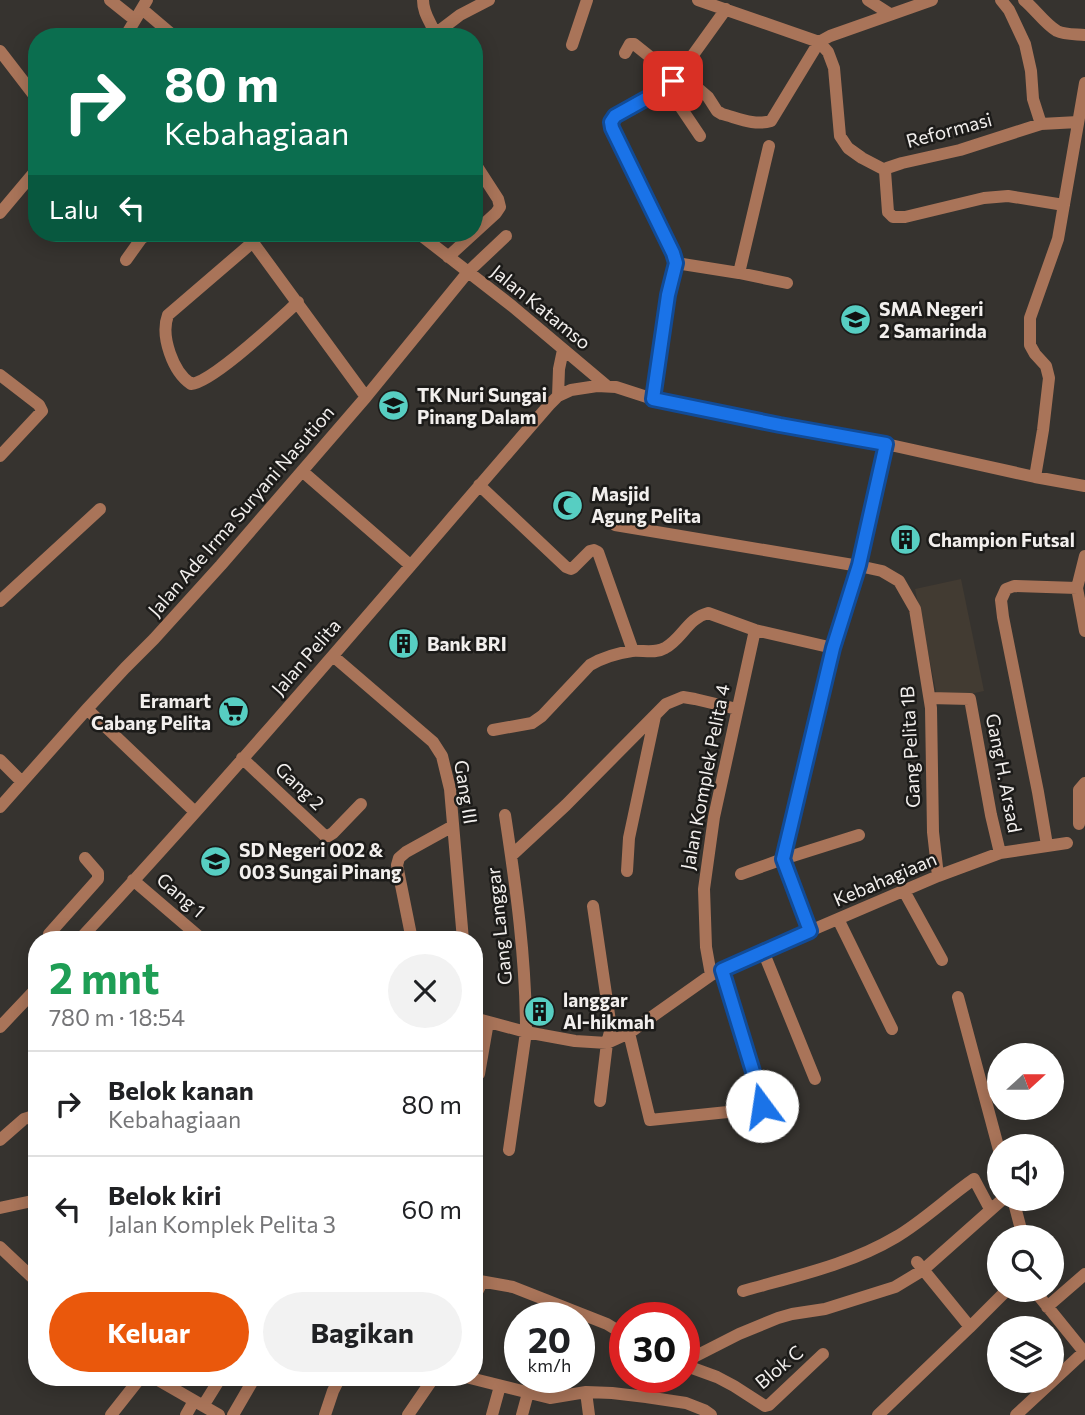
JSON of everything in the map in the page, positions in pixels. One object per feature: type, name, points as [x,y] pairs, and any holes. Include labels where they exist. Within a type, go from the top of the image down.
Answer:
[{"type":"street","points":[[110,0],[141,10],[164,28]]},
{"type":"street","points":[[423,0],[424,13],[433,28]]},
{"type":"street","points":[[442,28],[489,0]]},
{"type":"street","points":[[572,46],[587,0]]},
{"type":"street","points":[[698,0],[819,42],[828,52],[834,68],[840,136],[855,153],[885,170],[888,212],[891,216],[905,217],[984,198],[1009,196],[1064,205]]},
{"type":"street","points":[[868,0],[890,14]]},
{"type":"street","points":[[673,80],[708,97],[722,114],[753,122],[771,121],[819,42],[932,0]]},
{"type":"street","points":[[1001,0],[1009,10],[1025,44],[1033,99],[1041,124]]},
{"type":"street","points":[[1024,0],[1057,31],[1085,35]]},
{"type":"street","points":[[653,399],[668,295],[676,263],[611,122],[615,116],[673,80],[726,9]]},
{"type":"street","points":[[130,28],[141,10]]},
{"type":"street","points":[[625,52],[630,44],[634,44],[673,80],[700,136]]},
{"type":"street","points":[[0,51],[28,87]]},
{"type":"street","points":[[1035,477],[1049,378],[1046,366],[1030,345],[1030,318],[1055,251],[1085,83]]},
{"type":"street","name":"Reformasi","points":[[885,170],[1041,124],[1077,122]]},
{"type":"street","points":[[740,273],[769,146]]},
{"type":"street","points":[[483,176],[500,207],[483,226]]},
{"type":"street","points":[[2,206],[28,179]]},
{"type":"street","name":"Jalan Ade Irma Suryani Nasution","points":[[0,807],[154,639],[302,471],[468,272],[506,236]]},
{"type":"street","points":[[126,260],[140,242]]},
{"type":"street","points":[[246,242],[168,315],[164,334],[166,344],[184,377],[191,384],[207,378],[250,345],[298,302]]},
{"type":"street","points":[[253,242],[366,397]]},
{"type":"street","name":"Jalan Katamso","points":[[429,242],[607,386]]},
{"type":"street","points":[[448,257],[465,242]]},
{"type":"street","points":[[676,263],[787,283]]},
{"type":"street","points":[[563,350],[558,396],[571,390],[616,387],[653,399],[1085,486]]},
{"type":"street","points":[[0,375],[39,405],[42,411],[0,456]]},
{"type":"street","name":"Jalan Pelita","points":[[87,931],[333,656],[558,396]]},
{"type":"street","points":[[810,931],[783,859],[833,648],[859,565],[886,444]]},
{"type":"street","points":[[302,471],[410,565]]},
{"type":"street","points":[[479,485],[566,567],[573,568],[590,551],[597,552],[633,651]]},
{"type":"street","points":[[0,601],[100,509]]},
{"type":"street","name":"Gang Pelita 1B","points":[[614,524],[859,565],[883,571],[899,581],[915,609],[930,698],[933,832],[938,876]]},
{"type":"street","points":[[1085,556],[1077,588],[1085,631]]},
{"type":"street","points":[[1047,845],[1001,600],[1006,589],[1014,586],[1077,588]]},
{"type":"street","points":[[493,730],[532,723],[599,659],[633,651],[659,651],[667,648],[695,619],[708,613],[755,630],[833,648]]},
{"type":"street","name":"Jalan Komplek Pelita 4","points":[[629,1033],[650,1120],[760,1108],[763,1104],[706,947],[704,889],[714,817],[755,630]]},
{"type":"street","name":"Gang III","points":[[333,656],[437,748],[444,763],[450,789],[462,931]]},
{"type":"street","points":[[511,856],[666,704],[682,698],[737,709]]},
{"type":"street","name":"Gang H. Arsad","points":[[930,698],[970,699],[1000,853]]},
{"type":"street","points":[[87,709],[195,812]]},
{"type":"street","points":[[627,871],[629,838],[655,716]]},
{"type":"street","name":"Gang 2","points":[[242,758],[325,835],[333,833],[362,804]]},
{"type":"street","points":[[0,760],[22,782]]},
{"type":"street","points":[[1079,824],[1079,790],[1085,783]]},
{"type":"street","name":"Gang Langgar","points":[[505,815],[515,879],[525,979],[526,1032],[509,1150]]},
{"type":"street","points":[[410,931],[397,865],[399,858],[453,826]]},
{"type":"street","points":[[741,874],[859,835]]},
{"type":"street","name":"Kebahagiaan","points":[[483,1021],[575,1041],[607,1043],[629,1033],[716,972],[763,951],[938,876],[1000,853],[1067,843]]},
{"type":"street","points":[[52,931],[98,879],[98,873],[85,858]]},
{"type":"street","name":"Gang 1","points":[[133,880],[192,931]]},
{"type":"street","points":[[904,891],[942,960]]},
{"type":"street","points":[[593,906],[611,1028],[600,1101]]},
{"type":"street","points":[[838,919],[892,1029]]},
{"type":"street","points":[[763,951],[814,1079]]},
{"type":"street","points":[[0,1027],[28,997]]},
{"type":"street","points":[[958,997],[995,1134]]},
{"type":"street","points":[[483,1051],[488,1022]]},
{"type":"street","points":[[0,1140],[28,1118]]},
{"type":"street","points":[[743,1291],[832,1266],[867,1252],[897,1237],[974,1179],[987,1203]]},
{"type":"street","points":[[0,1208],[28,1202]]},
{"type":"street","points":[[700,1355],[778,1318],[825,1309],[895,1287],[988,1211]]},
{"type":"street","points":[[3,1254],[28,1275]]},
{"type":"street","points":[[920,1266],[970,1327]]},
{"type":"street","points":[[1047,1307],[1085,1274]]},
{"type":"street","points":[[483,1282],[513,1287],[609,1325]]},
{"type":"street","points":[[878,1415],[995,1302]]},
{"type":"street","points":[[1016,1415],[1084,1352],[1043,1302]]},
{"type":"street","name":"Blok C","points":[[700,1371],[734,1386],[765,1406],[823,1354]]},
{"type":"street","points":[[483,1382],[550,1398],[580,1393]]},
{"type":"street","points":[[111,1415],[134,1386]]},
{"type":"street","points":[[168,1386],[219,1415]]},
{"type":"street","points":[[186,1415],[214,1386]]},
{"type":"street","points":[[233,1415],[251,1386]]},
{"type":"street","points":[[325,1415],[336,1386]]},
{"type":"street","points":[[408,1415],[428,1386]]},
{"type":"street","points":[[492,1415],[500,1386]]},
{"type":"street","points":[[586,1393],[590,1415]]},
{"type":"street","points":[[595,1393],[686,1403],[711,1415]]},
{"type":"street","points":[[523,1415],[528,1394]]},
{"type":"shaded area","points":[[961,579],[984,691],[938,701],[915,589]]},
{"type":"place","name":"SMA Negeri 2 Samarinda","points":[[856,320]]},
{"type":"place","name":"TK Nuri Sungai Pinang Dalam","points":[[394,406]]},
{"type":"place","name":"Masjid Agung Pelita","points":[[568,505]]},
{"type":"place","name":"Champion Futsal","points":[[905,540]]},
{"type":"place","name":"Bank BRI","points":[[404,644]]},
{"type":"place","name":"Eramart Cabang Pelita","points":[[234,712]]},
{"type":"place","name":"SD Negeri 002 & 003 Sungai Pinang","points":[[216,861]]},
{"type":"place","name":"langgar Al-hikmah","points":[[540,1011]]},
{"type":"route","points":[[673,81],[615,116],[611,122],[676,263],[668,295],[653,399],[886,444],[859,565],[833,648],[783,859],[810,931],[722,970],[762,1106]]}]
